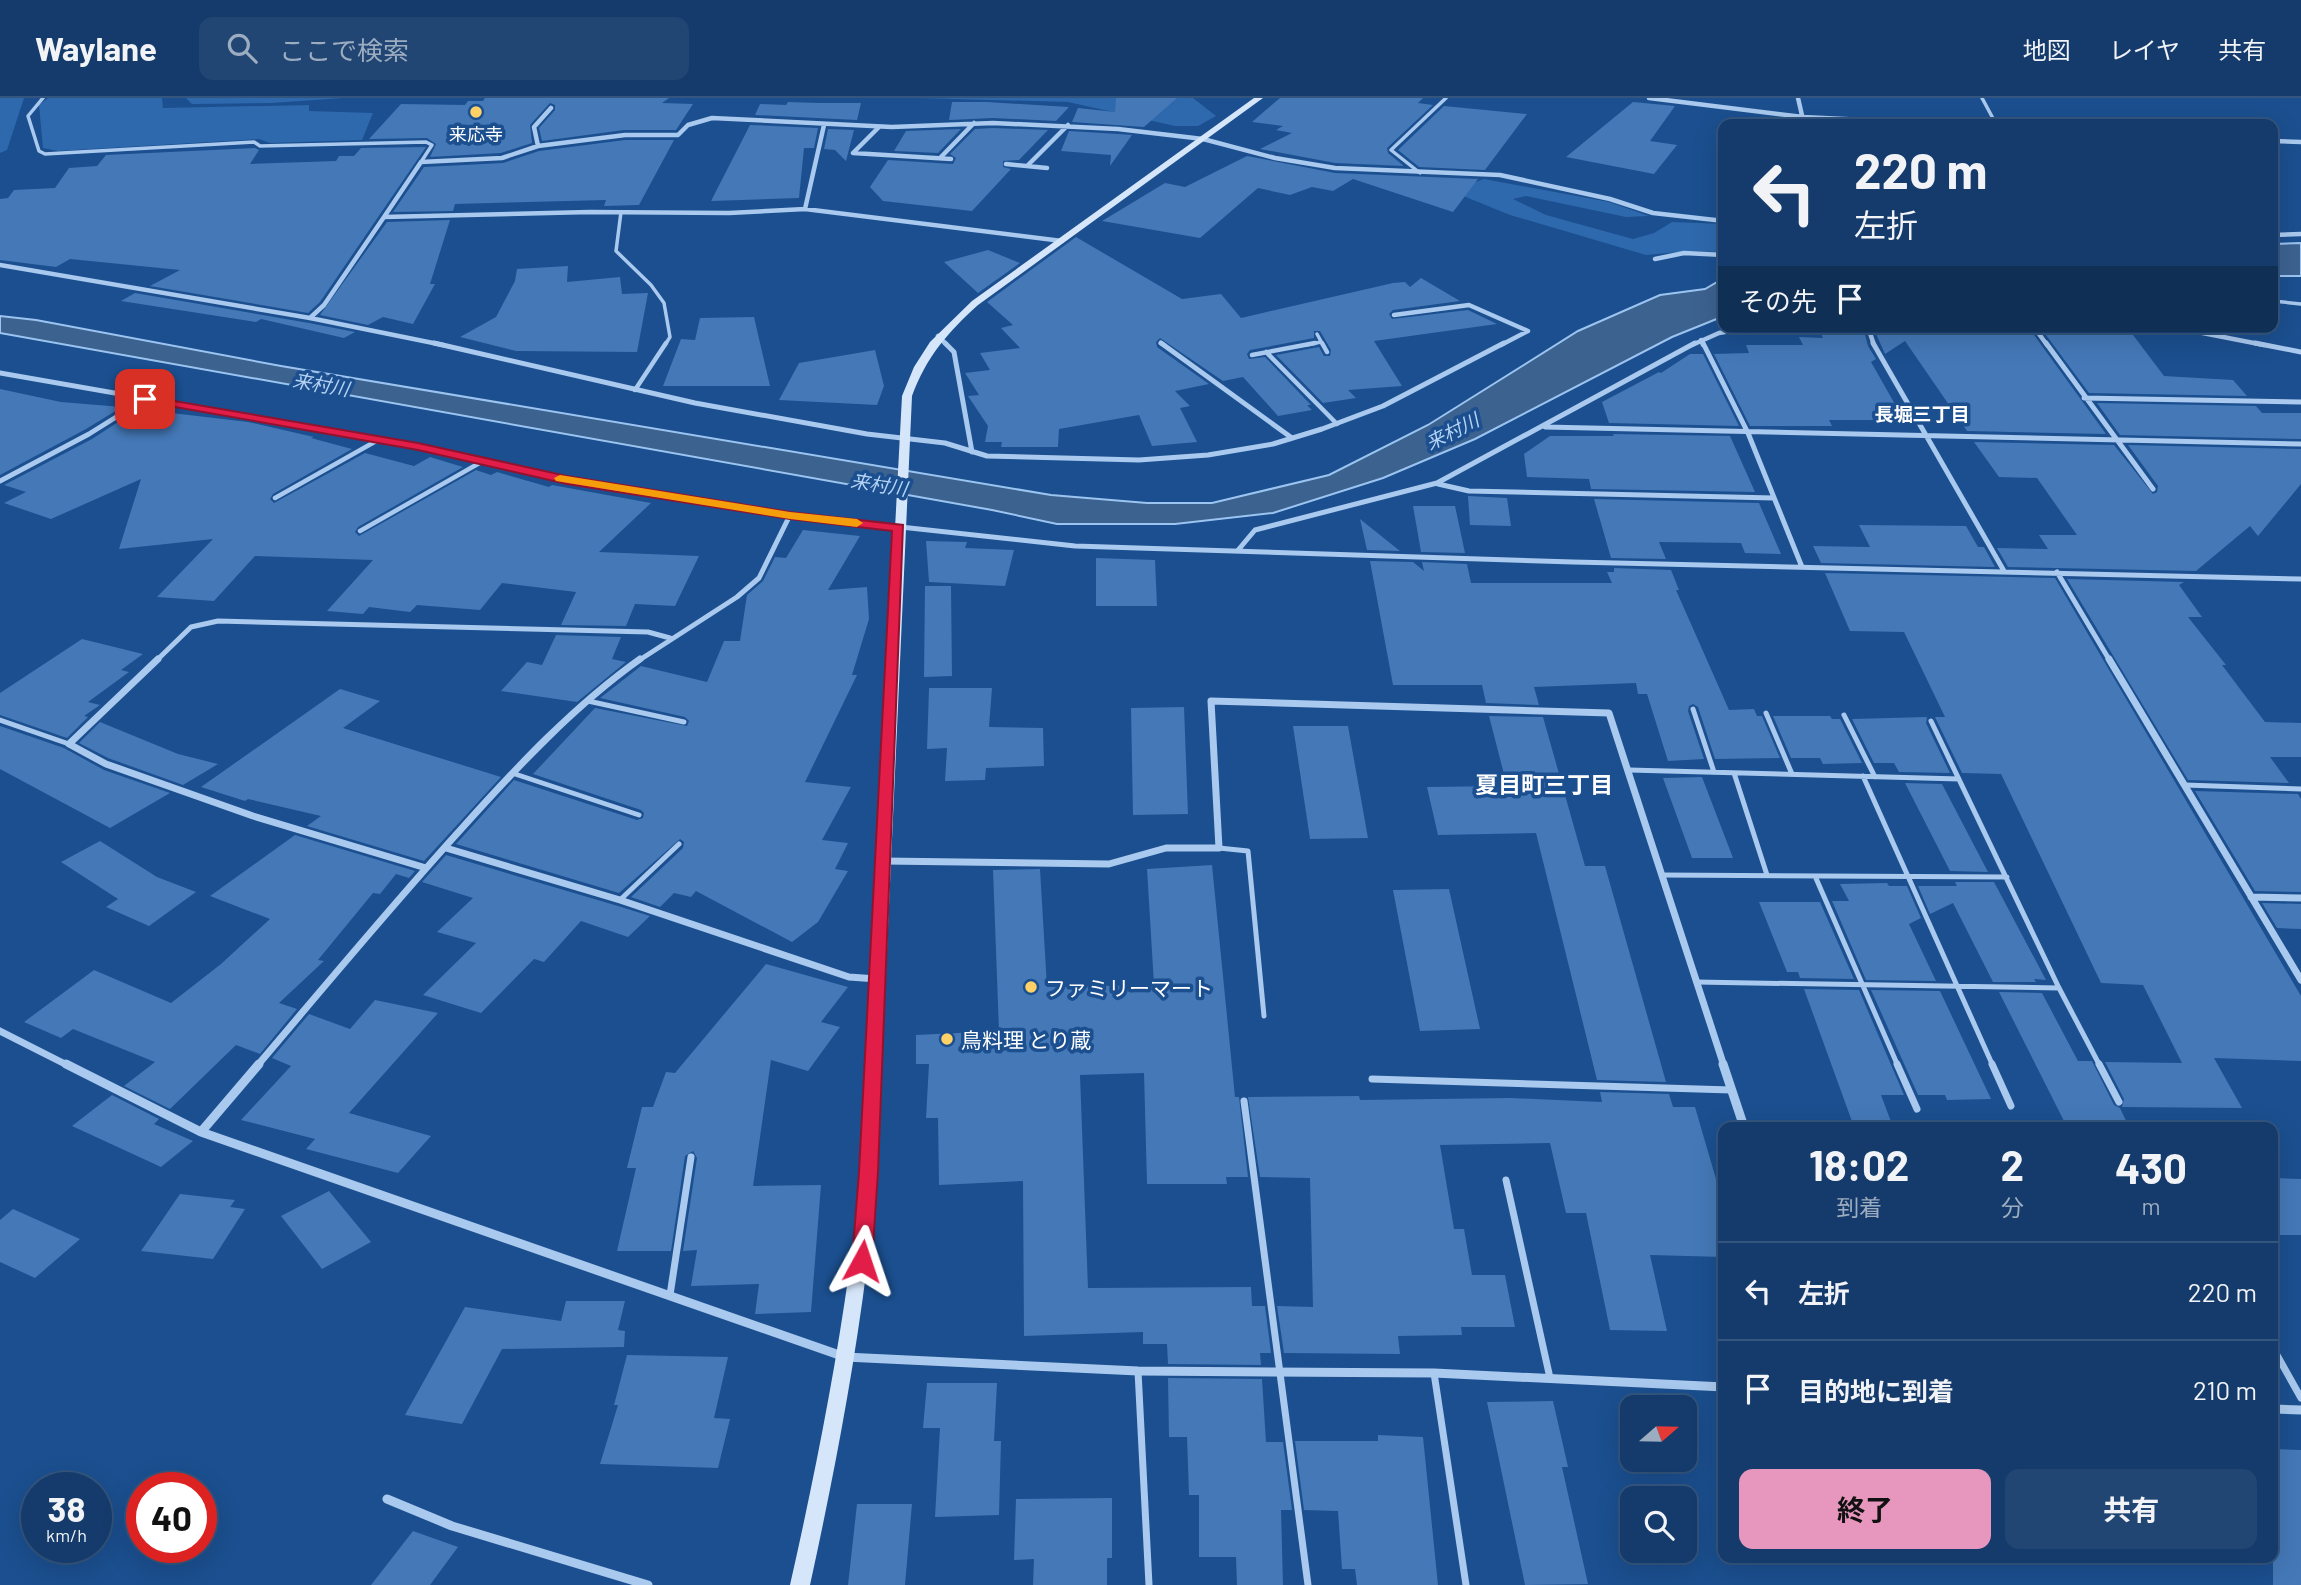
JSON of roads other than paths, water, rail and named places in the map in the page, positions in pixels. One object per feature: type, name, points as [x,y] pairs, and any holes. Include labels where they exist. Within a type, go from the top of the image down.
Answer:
[{"type":"street","points":[[800,1585],[823,1482],[862,1261],[899,523],[907,396],[916,366],[938,335],[975,303],[1259,98]]},
{"type":"street","points":[[1649,98],[1802,117],[1844,119]]},
{"type":"street","points":[[1798,98],[1802,117]]},
{"type":"street","points":[[538,146],[534,127],[551,108]]},
{"type":"street","points":[[310,318],[324,305],[421,162],[502,158],[538,146],[625,135],[678,135],[688,125],[712,118],[879,127],[974,123],[1068,125],[1203,139],[1306,164],[1421,173],[1500,175],[1610,199],[1653,213],[1718,220]]},
{"type":"street","points":[[940,158],[974,123]]},
{"type":"street","points":[[805,209],[824,125]]},
{"type":"street","points":[[1028,166],[1068,125]]},
{"type":"street","points":[[879,127],[853,153],[951,159]]},
{"type":"street","points":[[2278,141],[2301,142]]},
{"type":"street","points":[[1006,164],[1047,168]]},
{"type":"street","points":[[384,217],[621,212],[729,213],[805,209],[1062,241]]},
{"type":"street","points":[[2278,235],[2301,234]]},
{"type":"street","points":[[1655,259],[1684,253],[1718,255]]},
{"type":"street","points":[[0,265],[310,318],[478,352],[635,390],[904,443],[945,443],[972,452],[1014,458],[1139,460],[1208,455],[1292,438],[1383,406],[1528,331],[1469,305],[1394,315]]},
{"type":"street","points":[[1239,550],[1255,530],[1437,484],[1701,340],[1719,333]]},
{"type":"street","points":[[1869,333],[2004,571]]},
{"type":"street","points":[[2038,333],[2115,441],[2153,489]]},
{"type":"street","points":[[2203,333],[2301,352]]},
{"type":"street","points":[[938,335],[954,352],[972,452]]},
{"type":"street","points":[[1701,340],[1748,433],[1802,567]]},
{"type":"street","points":[[1161,343],[1292,438]]},
{"type":"street","points":[[0,373],[378,440],[567,480],[790,515],[899,523],[1075,546],[1564,562],[2301,579]]},
{"type":"street","points":[[2084,398],[2301,402]]},
{"type":"street","points":[[0,481],[89,434],[145,399]]},
{"type":"street","points":[[1545,427],[2301,444]]},
{"type":"street","points":[[1437,484],[1469,491],[1774,498]]},
{"type":"street","points":[[201,1132],[426,869],[512,773],[612,679],[670,638],[737,597],[759,578],[790,515]]},
{"type":"street","points":[[2057,572],[2301,980]]},
{"type":"street","points":[[426,869],[253,816],[106,764],[69,744],[191,627],[218,621],[648,632],[670,638]]},
{"type":"street","points":[[883,861],[1109,864],[1166,848],[1219,848],[1211,701],[1609,712],[1742,1122]]},
{"type":"street","points":[[446,848],[620,900],[849,977],[877,979]]},
{"type":"street","points":[[2251,897],[2301,898]]},
{"type":"street","points":[[0,1031],[201,1132],[845,1357],[1138,1371],[1434,1373],[1718,1387]]},
{"type":"street","points":[[2278,1409],[2301,1410]]},
{"type":"street","points":[[387,1499],[452,1526],[648,1585]]},
{"type":"lane","points":[[43,98],[28,116],[39,151],[45,154],[254,142],[260,146],[426,142],[432,145],[421,162]]},
{"type":"lane","points":[[1421,173],[1391,150],[1446,98]]},
{"type":"lane","points":[[1982,98],[1993,119]]},
{"type":"lane","points":[[621,212],[615,251],[651,285],[664,303],[670,337],[635,390]]},
{"type":"lane","points":[[2278,302],[2301,304]]},
{"type":"lane","points":[[1317,334],[1327,352]]},
{"type":"lane","points":[[1252,355],[1321,342]]},
{"type":"lane","points":[[1266,352],[1337,424]]},
{"type":"lane","points":[[275,498],[378,440]]},
{"type":"lane","points":[[360,531],[483,461]]},
{"type":"lane","points":[[588,701],[684,722]]},
{"type":"lane","points":[[1693,709],[1714,772]]},
{"type":"lane","points":[[1766,713],[1792,774]]},
{"type":"lane","points":[[1844,715],[1875,777]]},
{"type":"lane","points":[[0,720],[69,744]]},
{"type":"lane","points":[[1931,721],[2059,988],[2119,1102]]},
{"type":"lane","points":[[1629,770],[1959,779]]},
{"type":"lane","points":[[512,773],[639,815]]},
{"type":"lane","points":[[1734,773],[1767,875]]},
{"type":"lane","points":[[1863,776],[2011,1106]]},
{"type":"lane","points":[[2185,785],[2301,789]]},
{"type":"lane","points":[[620,900],[679,844]]},
{"type":"lane","points":[[1219,848],[1248,851],[1264,1016]]},
{"type":"lane","points":[[1662,875],[2007,877]]},
{"type":"lane","points":[[1815,876],[1917,1109]]},
{"type":"lane","points":[[1696,982],[2059,988]]},
{"type":"lane","points":[[1372,1079],[1731,1090]]},
{"type":"lane","points":[[1244,1101],[1308,1585]]},
{"type":"lane","points":[[670,1295],[691,1157]]},
{"type":"lane","points":[[1506,1180],[1550,1378]]},
{"type":"lane","points":[[2278,1357],[2301,1398]]},
{"type":"lane","points":[[1138,1371],[1149,1585]]},
{"type":"lane","points":[[1434,1373],[1466,1585]]},
{"type":"water","points":[[2301,243],[2301,276],[2278,276],[2278,244]]},
{"type":"water","name":"来村川","points":[[1718,281],[1718,318],[1672,337],[1475,439],[1383,478],[1273,513],[1175,524],[1057,524],[992,510],[0,333],[0,316],[36,320],[281,366],[1051,495],[1147,503],[1212,503],[1329,475],[1428,425],[1578,331],[1660,295],[1705,289]]},
{"type":"place","name":"来応寺","points":[[476,112]]},
{"type":"place","name":"ファミリーマート","points":[[1031,987]]},
{"type":"place","name":"鳥料理 とり蔵","points":[[947,1039]]},
{"type":"district","name":"長堀三丁目","points":[[1922,413]]},
{"type":"district","name":"夏目町三丁目","points":[[1544,784]]}]
